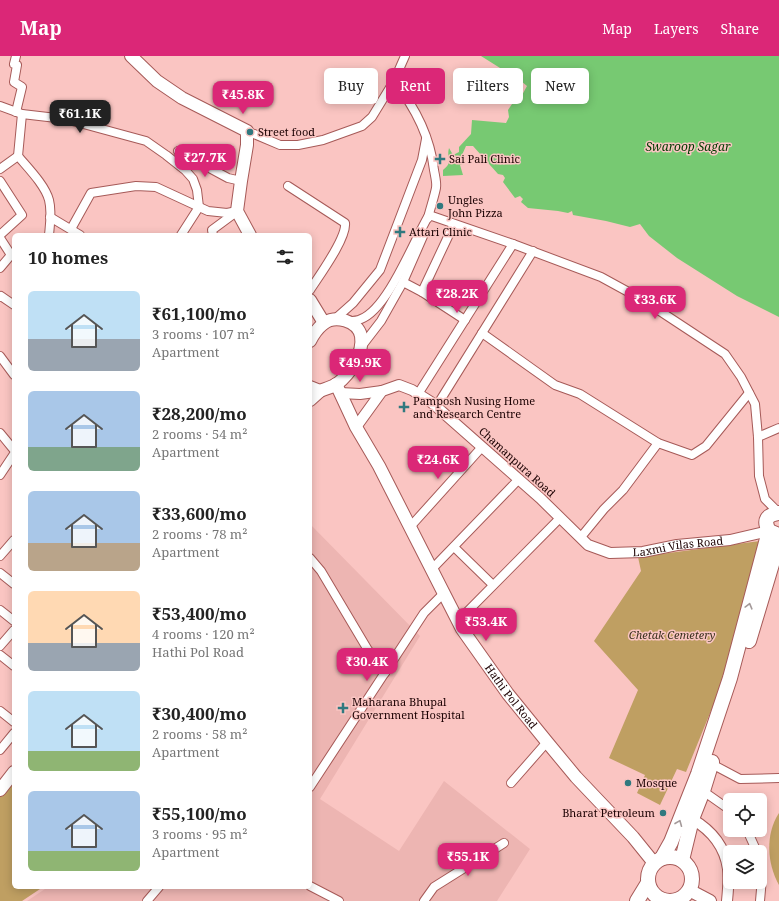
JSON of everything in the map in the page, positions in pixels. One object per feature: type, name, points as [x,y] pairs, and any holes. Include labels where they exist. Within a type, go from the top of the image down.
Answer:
[{"type":"highway","points":[[682,860],[692,819],[703,791],[707,762],[730,678],[774,532],[766,525],[767,518],[772,514],[779,513]]},
{"type":"highway","points":[[658,861],[672,857],[682,860],[689,868],[691,874],[691,885],[689,890],[676,900],[660,900],[652,892],[648,882],[650,869],[658,861],[671,842],[707,762],[779,541]]},
{"type":"highway","points":[[637,901],[648,882]]},
{"type":"main road","points":[[131,56],[158,81],[182,98],[247,131],[247,144],[240,181],[237,212],[249,233]]},
{"type":"main road","points":[[312,302],[330,321]]},
{"type":"main road","points":[[312,339],[330,321],[349,321],[356,326],[361,335],[361,347],[340,393],[315,389]]},
{"type":"main road","name":"Hathi Pol Road","points":[[340,393],[356,427],[379,466],[462,629],[508,694],[576,777],[658,861]]},
{"type":"main road","points":[[0,790],[12,775]]},
{"type":"main road","points":[[689,890],[710,901]]},
{"type":"street","points":[[16,56],[14,64],[17,65],[14,82],[22,86],[19,113],[18,156],[36,177],[48,199],[50,217],[49,233]]},
{"type":"street","points":[[400,68],[405,56]]},
{"type":"street","points":[[247,131],[280,145],[298,145],[323,140],[362,126],[372,117],[386,94]]},
{"type":"street","points":[[361,347],[381,321],[403,282],[425,233],[436,187],[433,162],[426,134],[419,117],[411,104]]},
{"type":"street","points":[[0,106],[19,113],[65,119],[146,141],[185,170],[193,179],[197,190],[199,208],[182,233]]},
{"type":"street","points":[[330,321],[352,303],[380,270],[422,160],[426,134]]},
{"type":"street","points":[[178,152],[228,178],[240,181]]},
{"type":"street","points":[[0,169],[18,156]]},
{"type":"street","points":[[0,181],[22,215],[0,235]]},
{"type":"street","points":[[71,229],[91,193],[136,186],[156,187],[199,208],[227,213],[237,212]]},
{"type":"street","points":[[288,186],[345,223],[343,234],[327,265],[312,287]]},
{"type":"street","points":[[213,233],[212,230],[237,212]]},
{"type":"street","points":[[429,215],[533,251],[601,277],[643,300],[725,354],[741,377],[755,404],[759,476],[765,498],[779,513]]},
{"type":"street","points":[[349,321],[361,319],[376,309],[397,279],[429,215]]},
{"type":"street","points":[[50,217],[77,233]]},
{"type":"street","points":[[422,292],[454,224]]},
{"type":"street","points":[[0,238],[11,255],[0,268]]},
{"type":"street","points":[[418,394],[513,244]]},
{"type":"street","points":[[436,407],[533,251]]},
{"type":"street","points":[[403,282],[422,292],[465,320]]},
{"type":"street","points":[[0,297],[1,296],[12,304]]},
{"type":"street","points":[[482,333],[555,385],[580,394],[658,443],[692,454],[706,446],[749,393]]},
{"type":"street","points":[[0,356],[12,372]]},
{"type":"street","name":"Chamanpura Road","points":[[340,393],[360,394],[382,391],[399,385],[418,394],[436,407],[519,479],[588,545]]},
{"type":"street","points":[[356,427],[382,391]]},
{"type":"street","points":[[758,437],[779,428]]},
{"type":"street","points":[[0,433],[12,448]]},
{"type":"street","points":[[581,537],[604,509],[623,490],[658,443]]},
{"type":"street","points":[[410,527],[482,447]]},
{"type":"street","points":[[0,475],[12,457]]},
{"type":"street","points":[[432,570],[519,479]]},
{"type":"street","points":[[458,621],[560,518]]},
{"type":"street","name":"Laxmi Vilas Road","points":[[588,545],[610,553],[643,552],[677,545],[730,540],[774,532]]},
{"type":"street","points":[[0,556],[12,543]]},
{"type":"street","points":[[454,547],[493,585]]},
{"type":"street","points":[[312,560],[321,571],[368,650],[385,673]]},
{"type":"street","points":[[0,573],[12,582]]},
{"type":"street","points":[[312,784],[424,613],[444,593]]},
{"type":"street","points":[[0,610],[12,619]]},
{"type":"street","points":[[0,646],[12,632]]},
{"type":"street","points":[[0,655],[12,664]]},
{"type":"street","points":[[0,711],[12,720]]},
{"type":"street","points":[[0,750],[12,735]]},
{"type":"street","points":[[511,783],[547,742]]},
{"type":"street","points":[[707,762],[740,780],[779,778]]},
{"type":"street","points":[[703,791],[723,805]]},
{"type":"street","points":[[692,819],[708,830],[722,850],[728,870],[727,901]]},
{"type":"street","points":[[424,901],[434,887],[504,843]]},
{"type":"street","points":[[312,887],[339,901]]},
{"type":"street","points":[[146,901],[157,889]]},
{"type":"street","points":[[760,901],[761,889]]},
{"type":"shaded area","name":"Maharana Bhupal Government Hospital","points":[[312,526],[420,636],[320,799],[399,851],[444,781],[530,849],[497,901],[27,901],[45,889],[312,889]]},
{"type":"green space","name":"Chetak Cemetery","points":[[760,541],[742,613],[717,696],[686,772],[677,769],[660,805],[637,793],[645,775],[609,758],[638,690],[594,641],[641,571],[638,557]]},
{"type":"green space","points":[[12,777],[12,889],[40,889],[22,901],[0,901],[0,791]]},
{"type":"green space","points":[[779,813],[779,885],[772,868],[769,849],[771,830]]},
{"type":"water","name":"Swaroop Sagar","points":[[481,56],[779,56],[779,317],[737,296],[677,258],[649,236],[640,224],[630,227],[573,215],[572,211],[568,213],[528,208],[521,202],[523,199],[520,196],[515,198],[503,182],[505,178],[503,175],[498,174],[473,146],[466,146],[462,155],[466,163],[460,165],[463,175],[443,176],[443,170],[449,162],[449,148],[453,155],[459,152],[459,147],[471,134],[472,120],[506,123],[509,117],[508,110],[512,104],[523,104],[523,93],[527,86],[523,83],[523,68],[500,68]]},
{"type":"place","name":"Street food","points":[[250,132]]},
{"type":"place","name":"Sai Pali Clinic","points":[[440,159]]},
{"type":"place","name":"Ungles John Pizza","points":[[440,206]]},
{"type":"place","name":"Attari Clinic","points":[[400,232]]},
{"type":"place","name":"Pamposh Nusing Home and Research Centre","points":[[404,407]]},
{"type":"place","name":"Maharana Bhupal Government Hospital","points":[[343,708]]},
{"type":"place","name":"Mosque","points":[[628,783]]},
{"type":"place","name":"Bharat Petroleum","points":[[663,813]]}]
